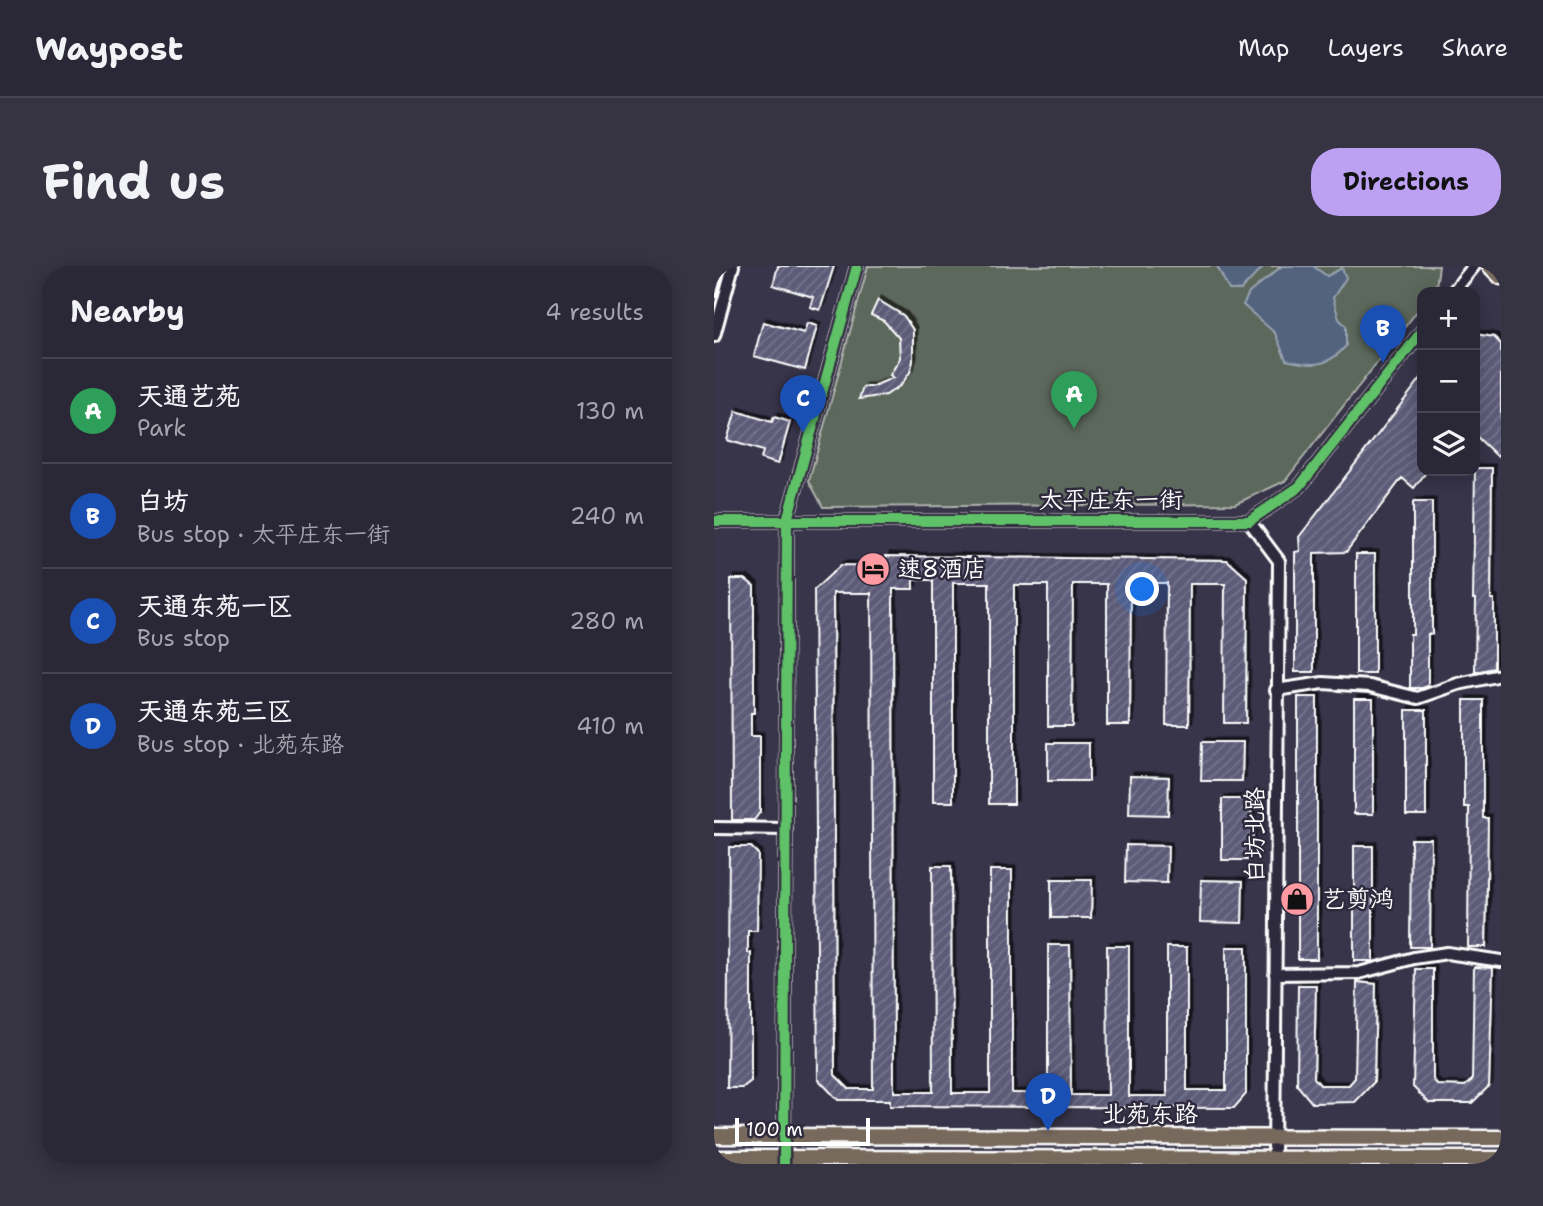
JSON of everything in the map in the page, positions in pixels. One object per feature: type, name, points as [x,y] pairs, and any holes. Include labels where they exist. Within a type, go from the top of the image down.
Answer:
[{"type":"main road","points":[[1490,266],[1501,277]]},
{"type":"main road","name":"北苑东路","points":[[714,1136],[1501,1138]]},
{"type":"main road","name":"北苑东路","points":[[714,1158],[784,1161],[1501,1159]]},
{"type":"street","points":[[714,336],[733,266]]},
{"type":"street","points":[[784,1161],[787,520],[857,266]]},
{"type":"street","points":[[1457,287],[1474,266]]},
{"type":"street","points":[[1249,521],[1299,487],[1417,337]]},
{"type":"street","name":"太平庄东一街","points":[[714,521],[1249,521]]},
{"type":"street","name":"白坊北路","points":[[1249,521],[1279,561],[1274,1159]]},
{"type":"street","points":[[1276,690],[1323,683],[1358,685],[1418,698],[1458,684],[1501,675]]},
{"type":"street","points":[[714,828],[786,829]]},
{"type":"street","points":[[1275,974],[1359,973],[1414,957],[1447,953],[1501,961]]},
{"type":"green space","points":[[868,266],[1439,266],[1436,287],[1417,287],[1417,311],[1285,481],[1235,504],[823,507],[809,481]]},
{"type":"water","points":[[1217,266],[1264,266],[1241,290],[1229,290]]},
{"type":"water","points":[[1282,266],[1313,266],[1327,276],[1342,268],[1346,278],[1333,298],[1339,319],[1346,326],[1346,346],[1326,362],[1311,364],[1286,360],[1275,333],[1243,305],[1249,293]]},
{"type":"building","points":[[714,266],[725,266],[716,297],[714,297]]},
{"type":"building","points":[[778,266],[834,266],[820,310],[810,307],[813,297],[773,285]]},
{"type":"building","points":[[878,300],[904,316],[913,330],[913,361],[910,372],[901,385],[886,395],[859,399],[863,387],[871,387],[893,378],[890,375],[900,358],[899,338],[884,321],[871,315]]},
{"type":"building","points":[[763,322],[804,333],[807,323],[817,326],[805,370],[754,356]]},
{"type":"building","points":[[1480,335],[1494,337],[1501,344],[1501,451],[1497,456],[1480,440]]},
{"type":"building","points":[[1417,384],[1417,476],[1423,476],[1414,488],[1402,478],[1346,552],[1314,553],[1314,672],[1295,672],[1295,552],[1300,551],[1299,537]]},
{"type":"building","points":[[736,411],[772,422],[774,417],[790,422],[778,464],[761,459],[763,451],[727,440]]},
{"type":"building","points":[[1480,468],[1492,468],[1491,599],[1494,599],[1494,668],[1475,672],[1476,599],[1473,599],[1475,476],[1480,476]]},
{"type":"building","points":[[1413,502],[1432,502],[1432,634],[1428,634],[1428,686],[1422,688],[1410,688],[1410,634],[1413,634]]},
{"type":"building","points":[[1356,554],[1375,554],[1375,674],[1356,674]]},
{"type":"building","points":[[886,556],[1227,560],[1247,578],[1246,723],[1224,723],[1225,584],[1190,584],[1189,725],[1166,725],[1167,583],[1131,583],[1130,725],[1107,725],[1107,584],[1073,584],[1072,726],[1048,726],[1048,585],[1014,585],[1014,804],[989,804],[989,583],[953,583],[953,802],[933,802],[933,580],[913,580],[913,589],[893,589],[894,1092],[933,1092],[932,866],[951,866],[952,1093],[990,1093],[990,870],[1012,870],[1012,1093],[1048,1093],[1048,945],[1070,945],[1071,1095],[1108,1095],[1107,946],[1129,946],[1129,1096],[1167,1096],[1167,947],[1187,947],[1187,1090],[1226,1090],[1226,947],[1246,947],[1246,1094],[1234,1108],[890,1106],[890,1100],[838,1100],[818,1079],[814,590],[841,565],[886,566]],"holes":[[[833,593],[871,593],[873,1089],[849,1089],[835,1075]]]},
{"type":"building","points":[[731,579],[745,579],[754,586],[754,713],[751,713],[751,736],[760,736],[760,812],[754,820],[732,820]]},
{"type":"building","points":[[1298,697],[1317,697],[1317,959],[1298,959]]},
{"type":"building","points":[[1354,699],[1373,699],[1373,814],[1354,814]]},
{"type":"building","points":[[1464,700],[1483,700],[1483,818],[1488,818],[1486,947],[1468,947],[1469,807],[1464,807]]},
{"type":"building","points":[[1406,710],[1426,710],[1426,815],[1406,815]]},
{"type":"building","points":[[1202,742],[1243,742],[1242,781],[1201,781]]},
{"type":"building","points":[[1048,743],[1089,743],[1089,781],[1048,781]]},
{"type":"building","points":[[1130,776],[1169,777],[1168,815],[1129,814]]},
{"type":"building","points":[[1222,799],[1249,799],[1254,829],[1248,860],[1222,860]]},
{"type":"building","points":[[1411,839],[1431,839],[1430,947],[1410,947]]},
{"type":"building","points":[[1126,845],[1168,846],[1167,883],[1125,882]]},
{"type":"building","points":[[1354,846],[1373,846],[1373,961],[1354,961]]},
{"type":"building","points":[[729,847],[751,847],[758,854],[757,931],[748,931],[748,953],[751,953],[751,1081],[742,1088],[727,1088]]},
{"type":"building","points":[[1051,880],[1092,880],[1091,918],[1051,918]]},
{"type":"building","points":[[1201,880],[1243,881],[1242,923],[1200,922]]},
{"type":"building","points":[[1474,967],[1493,968],[1489,1086],[1472,1103],[1429,1103],[1413,1087],[1416,969],[1433,969],[1433,1079],[1437,1085],[1465,1086],[1472,1080]]},
{"type":"building","points":[[1357,982],[1376,984],[1374,1082],[1355,1102],[1312,1103],[1297,1085],[1298,985],[1316,985],[1314,1078],[1320,1085],[1349,1085],[1355,1078]]},
{"type":"cycle path","points":[[784,1164],[787,520],[857,266]]},
{"type":"cycle path","points":[[714,521],[1249,521],[1299,487],[1417,337]]},
{"type":"place","name":"白坊","points":[[1383,363]]},
{"type":"place","name":"天通艺苑","points":[[1074,429]]},
{"type":"place","name":"天通东苑一区","points":[[803,433]]},
{"type":"place","name":"速8酒店","points":[[873,569]]},
{"type":"place","name":"艺剪鸿","points":[[1297,899]]},
{"type":"place","name":"天通东苑三区","points":[[1048,1131]]}]
